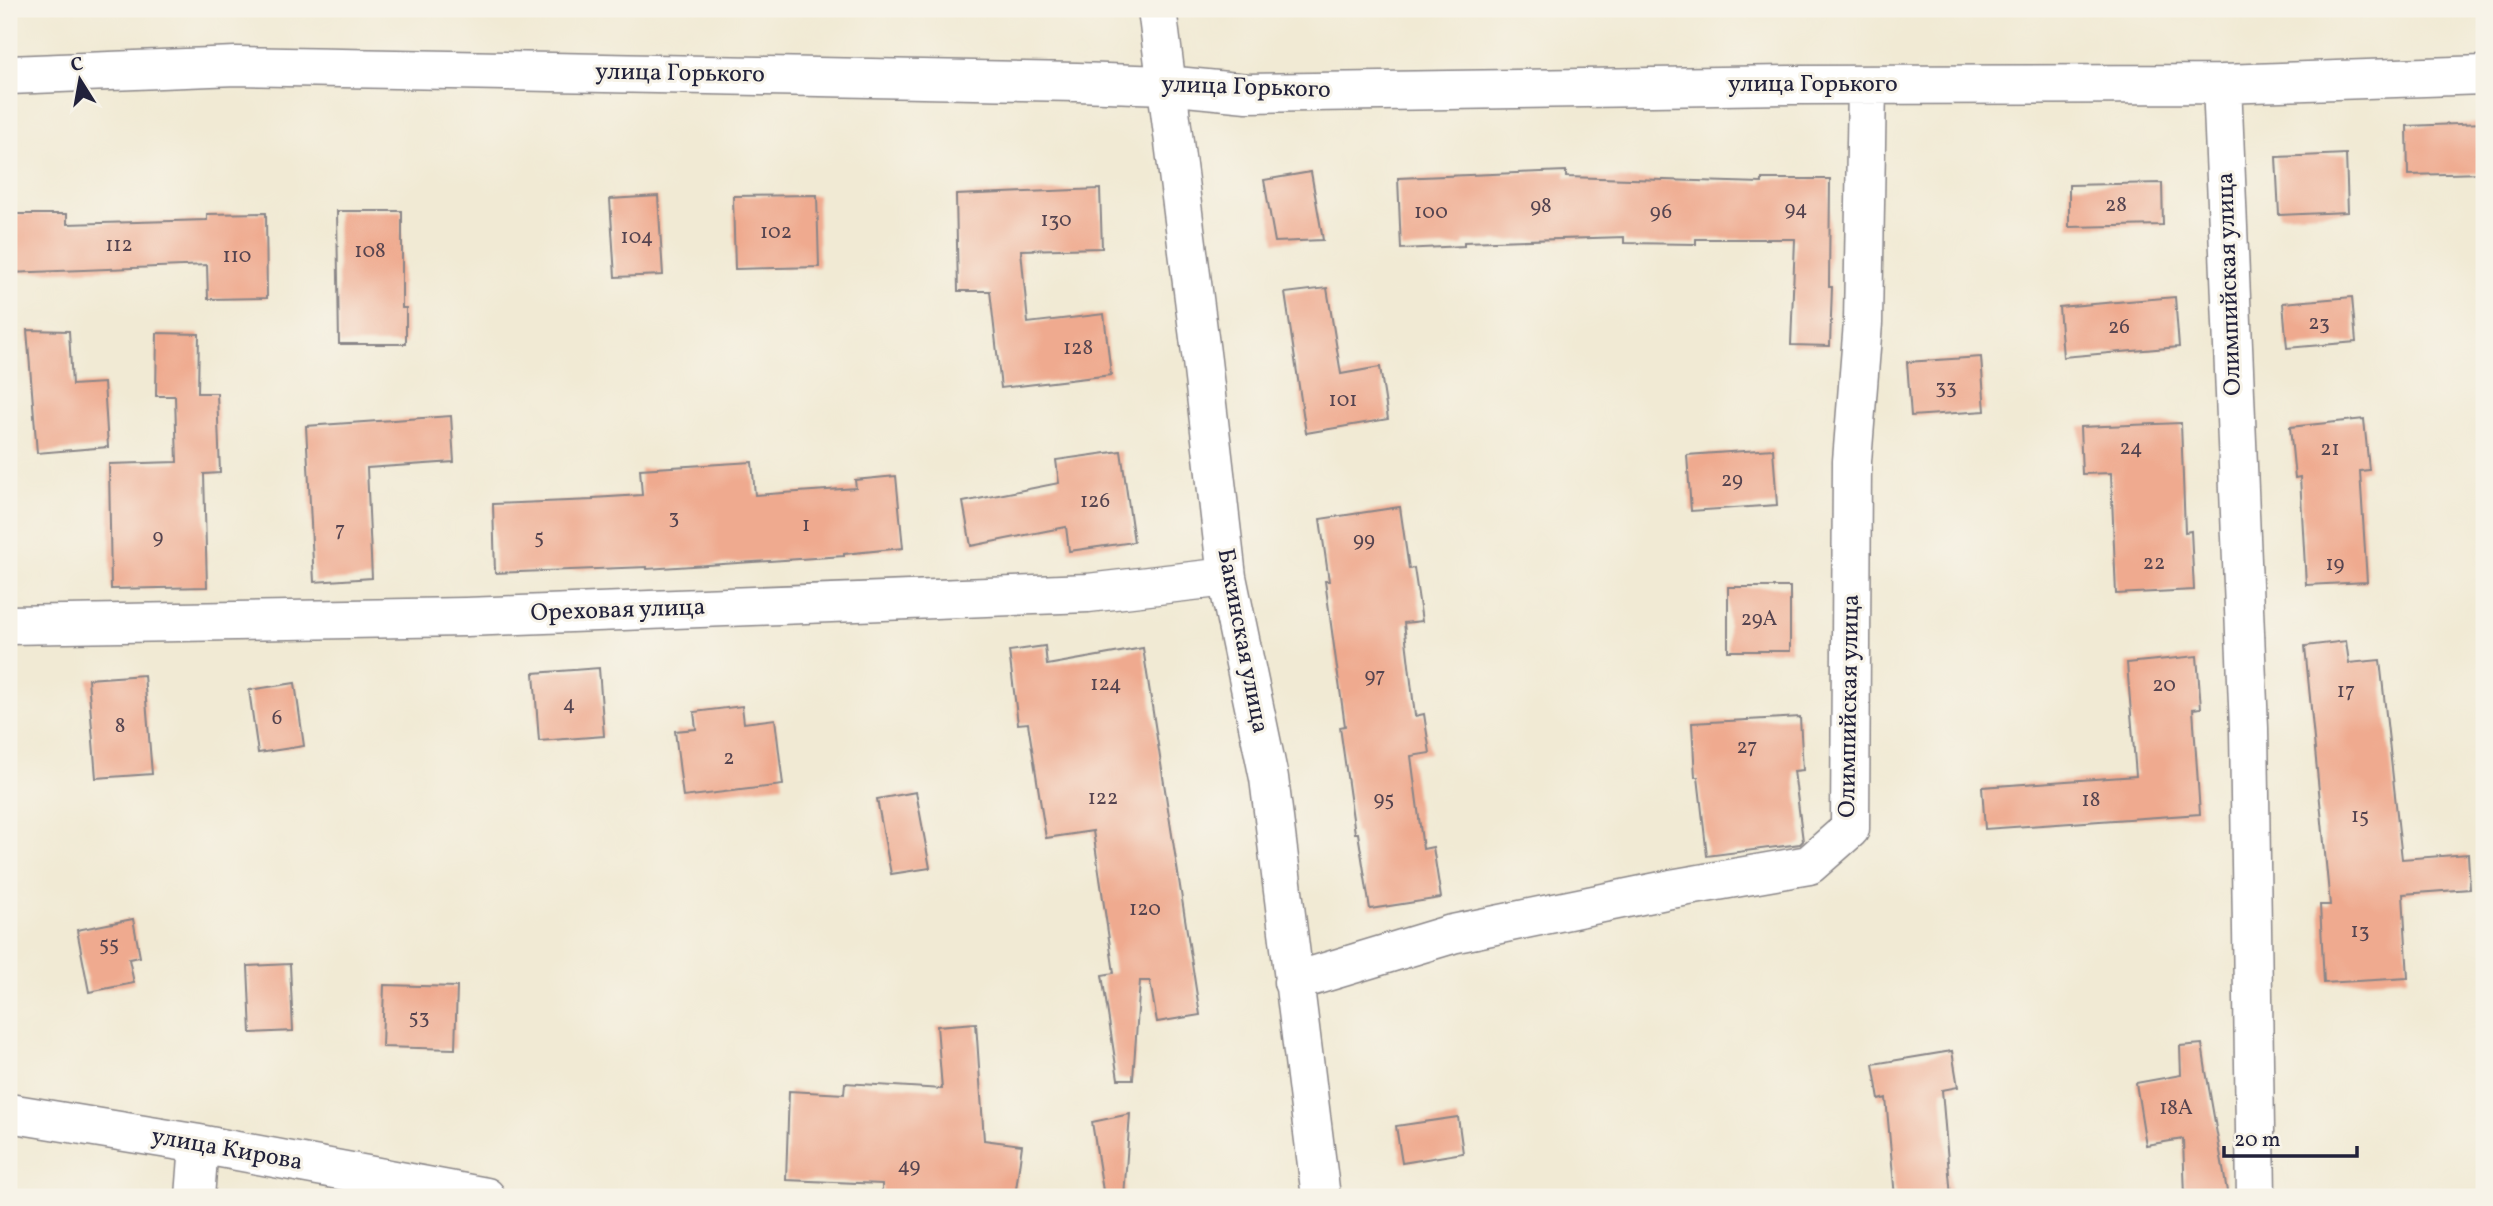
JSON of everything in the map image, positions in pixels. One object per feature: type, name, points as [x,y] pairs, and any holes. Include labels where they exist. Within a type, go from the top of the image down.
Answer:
[{"type":"street","name":"Бакинская улица","points":[[1157,9],[1227,577],[1269,778],[1321,1197]]},
{"type":"street","name":"улица Горького","points":[[9,75],[236,66],[1063,81],[1166,85],[1247,93],[1867,85],[2222,84],[2484,75]]},
{"type":"street","name":"Олимпийская улица","points":[[2222,84],[2249,728],[2256,1197]]},
{"type":"street","name":"Олимпийская улица","points":[[1293,982],[1452,934],[1671,889],[1809,865],[1850,829],[1852,461],[1863,323],[1867,85]]},
{"type":"street","name":"Ореховая улица","points":[[9,625],[466,617],[1074,593],[1227,577]]},
{"type":"street","name":"улица Кирова","points":[[9,1113],[199,1144],[486,1197]]},
{"type":"street","points":[[195,1197],[199,1144]]},
{"type":"building","points":[[2484,123],[2484,173],[2408,175],[2407,126]]},
{"type":"building","points":[[2346,154],[2348,212],[2279,215],[2276,157]]},
{"type":"building","points":[[1566,171],[1566,177],[1762,183],[1762,179],[1830,179],[1830,346],[1791,345],[1795,239],[1696,239],[1696,244],[1624,243],[1624,237],[1464,242],[1464,246],[1401,249],[1398,178]]},
{"type":"building","points":[[1311,172],[1323,240],[1275,242],[1264,180]]},
{"type":"building","points":[[2162,183],[2163,225],[2069,227],[2069,185]]},
{"type":"building","points":[[1100,189],[1102,248],[1021,250],[1028,323],[1104,314],[1111,375],[1001,388],[990,291],[958,291],[956,195]]},
{"type":"building","points":[[817,195],[819,267],[735,269],[733,196]]},
{"type":"building","points":[[658,196],[663,275],[615,277],[610,199]]},
{"type":"building","points":[[337,211],[402,211],[402,308],[406,308],[406,344],[339,344]]},
{"type":"building","points":[[266,213],[267,298],[208,299],[207,265],[9,273],[9,214],[67,214],[67,224],[207,220],[207,214]]},
{"type":"building","points":[[1327,288],[1341,374],[1380,367],[1388,419],[1306,433],[1285,293]]},
{"type":"building","points":[[2175,297],[2179,347],[2063,357],[2059,307]]},
{"type":"building","points":[[2352,297],[2356,342],[2287,348],[2283,303]]},
{"type":"building","points":[[27,330],[69,331],[72,385],[104,383],[108,447],[37,453]]},
{"type":"building","points":[[157,333],[199,334],[198,393],[217,393],[220,473],[204,474],[207,587],[111,589],[109,464],[177,462],[175,396],[156,396]]},
{"type":"building","points":[[1981,357],[1985,411],[1911,416],[1907,362]]},
{"type":"building","points":[[451,416],[454,462],[367,468],[372,578],[314,582],[306,426]]},
{"type":"building","points":[[2364,419],[2369,470],[2360,471],[2367,582],[2306,585],[2300,477],[2295,478],[2290,427]]},
{"type":"building","points":[[2181,423],[2185,532],[2191,531],[2194,590],[2116,594],[2111,473],[2082,474],[2080,427]]},
{"type":"building","points":[[1773,449],[1777,505],[1691,511],[1687,455]]},
{"type":"building","points":[[1121,451],[1134,542],[1069,551],[1066,527],[971,546],[963,502],[1059,483],[1056,460]]},
{"type":"building","points":[[752,462],[755,495],[856,488],[855,480],[896,476],[903,548],[844,556],[647,569],[495,573],[493,504],[642,495],[640,469]]},
{"type":"building","points":[[1400,507],[1409,569],[1414,568],[1422,621],[1404,623],[1415,716],[1424,714],[1430,753],[1411,756],[1423,849],[1433,847],[1441,898],[1370,909],[1358,833],[1355,833],[1340,727],[1345,726],[1325,581],[1329,581],[1320,519]]},
{"type":"building","points":[[1728,587],[1790,587],[1790,651],[1728,651]]},
{"type":"building","points":[[2346,641],[2349,663],[2380,660],[2402,859],[2468,854],[2470,889],[2403,894],[2408,978],[2324,983],[2320,905],[2330,905],[2305,646]]},
{"type":"building","points":[[1045,646],[1047,665],[1143,648],[1200,1015],[1157,1022],[1150,981],[1140,981],[1133,1079],[1118,1079],[1102,975],[1114,973],[1093,831],[1046,838],[1028,723],[1018,724],[1009,651]]},
{"type":"building","points":[[2197,656],[2201,708],[2193,709],[2200,814],[1985,829],[1982,787],[2136,776],[2127,663]]},
{"type":"building","points":[[599,668],[604,736],[539,741],[534,673]]},
{"type":"building","points":[[144,675],[152,774],[96,778],[88,679]]},
{"type":"building","points":[[295,683],[304,746],[258,753],[249,690]]},
{"type":"building","points":[[742,706],[744,723],[775,719],[783,785],[683,797],[675,731],[696,729],[694,712]]},
{"type":"building","points":[[1800,717],[1803,770],[1794,771],[1803,841],[1800,844],[1707,856],[1698,777],[1695,777],[1692,723]]},
{"type":"building","points":[[916,792],[930,868],[891,874],[877,799]]},
{"type":"building","points":[[133,919],[140,957],[129,959],[134,983],[89,992],[77,930]]},
{"type":"building","points":[[290,964],[293,1031],[251,1033],[248,966]]},
{"type":"building","points":[[384,985],[457,987],[455,1049],[382,1047]]},
{"type":"building","points":[[976,1023],[984,1140],[1022,1145],[1015,1197],[882,1197],[882,1184],[786,1180],[789,1091],[844,1094],[845,1083],[942,1089],[937,1026]]},
{"type":"building","points":[[2202,1044],[2228,1197],[2185,1197],[2183,1139],[2146,1145],[2136,1083],[2181,1075],[2180,1046]]},
{"type":"building","points":[[1952,1051],[1958,1087],[1942,1090],[1951,1197],[1895,1197],[1886,1098],[1879,1100],[1873,1064]]},
{"type":"building","points":[[1130,1114],[1124,1197],[1104,1197],[1092,1122]]},
{"type":"building","points":[[1458,1117],[1463,1153],[1402,1163],[1396,1126]]}]
